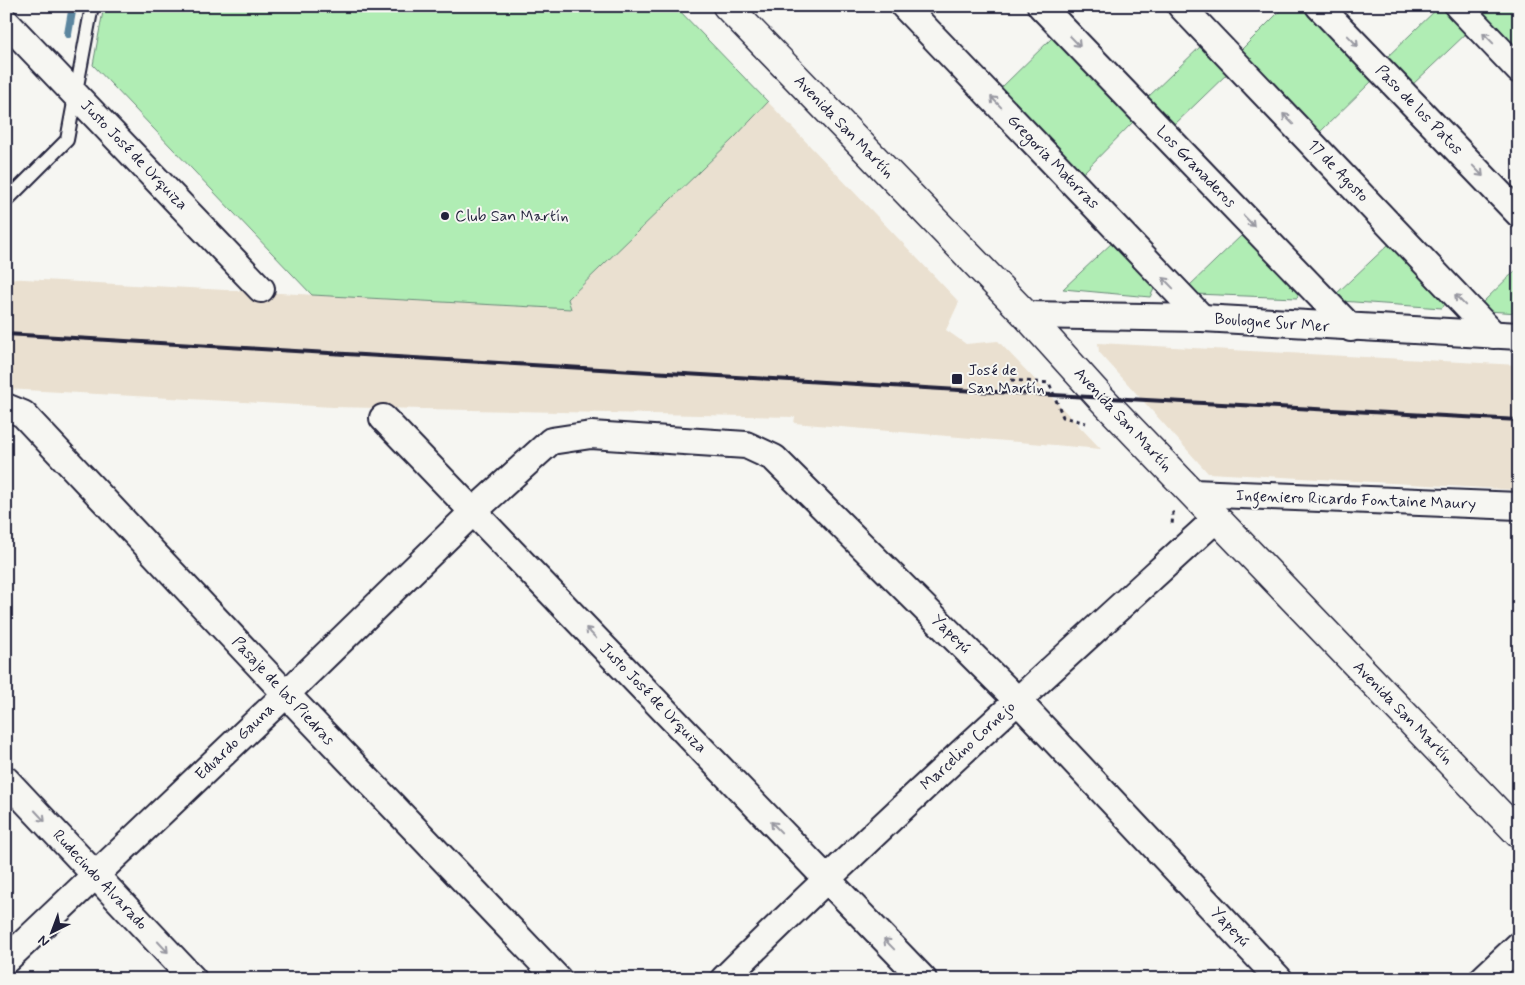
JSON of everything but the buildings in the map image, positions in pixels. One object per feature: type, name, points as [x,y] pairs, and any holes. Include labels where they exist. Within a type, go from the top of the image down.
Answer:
[{"type":"main road","name":"Avenida San Martín","points":[[727,6],[1026,315],[1101,398],[1519,834]]},
{"type":"street","name":"Gregoria Matorras","points":[[904,6],[1202,318]]},
{"type":"street","name":"Los Granaderos","points":[[1041,6],[1351,328]]},
{"type":"street","name":"17 de Agosto","points":[[1181,6],[1506,336]]},
{"type":"street","name":"Paso de los Patos","points":[[1319,6],[1519,214]]},
{"type":"street","points":[[1458,6],[1519,70]]},
{"type":"street","name":"Justo José de Urquiza","points":[[6,22],[261,289]]},
{"type":"street","name":"Boulogne Sur Mer","points":[[1026,315],[1202,318],[1506,336]]},
{"type":"street","name":"Pasaje de las Piedras","points":[[6,407],[23,414],[286,694],[558,979]]},
{"type":"street","name":"Justo José de Urquiza","points":[[383,418],[923,979]]},
{"type":"street","name":"Yapeyú","points":[[551,441],[591,435],[746,445],[774,458],[1017,700],[1279,979]]},
{"type":"street","name":"Eduardo Gauna","points":[[6,960],[286,694],[474,511],[551,441]]},
{"type":"street","name":"Ingeniero Ricardo Fontaine Maury","points":[[1192,493],[1519,506]]},
{"type":"street","name":"Marcelino Cornejo","points":[[724,979],[826,878],[1216,518]]},
{"type":"street","name":"Rudecindo Alvarado","points":[[6,780],[193,979]]},
{"type":"street","points":[[1482,979],[1519,944]]},
{"type":"lane","points":[[6,201],[67,140],[92,6]]},
{"type":"path","points":[[1011,380],[1049,383],[1063,417],[1084,421],[1091,428]]},
{"type":"path","points":[[1166,506],[1173,514],[1172,528],[1187,545]]},
{"type":"shaded area","points":[[768,102],[959,302],[946,330],[966,344],[998,341],[1101,449],[794,423],[795,417],[333,407],[6,389],[6,278],[571,309],[568,299],[735,137]]},
{"type":"shaded area","points":[[1098,343],[1519,365],[1519,490],[1208,473],[1099,352]]},
{"type":"green space","name":"Club San Martín","points":[[104,6],[675,6],[768,102],[735,137],[568,299],[571,309],[312,295],[93,65]]},
{"type":"green space","points":[[1285,6],[1306,6],[1376,77],[1318,134],[1238,53]]},
{"type":"green space","points":[[1440,6],[1445,6],[1469,31],[1411,86],[1385,59]]},
{"type":"green space","points":[[1490,6],[1519,6],[1519,55],[1480,15]]},
{"type":"green space","points":[[1056,34],[1137,118],[1080,176],[999,90]]},
{"type":"green space","points":[[1204,43],[1230,71],[1172,127],[1146,99]]},
{"type":"green space","points":[[1244,233],[1300,290],[1297,298],[1194,294],[1187,288]]},
{"type":"green space","points":[[1114,241],[1156,285],[1150,297],[1063,289]]},
{"type":"green space","points":[[1389,244],[1446,303],[1442,308],[1340,301],[1335,295]]},
{"type":"green space","points":[[1519,267],[1519,313],[1487,311],[1481,304]]},
{"type":"waterway","points":[[68,34],[73,6]]},
{"type":"railway","points":[[6,334],[959,390],[1519,420]]},
{"type":"place","name":"Club San Martín","points":[[445,216]]},
{"type":"place","name":"José de San Martín","points":[[957,379]]}]
